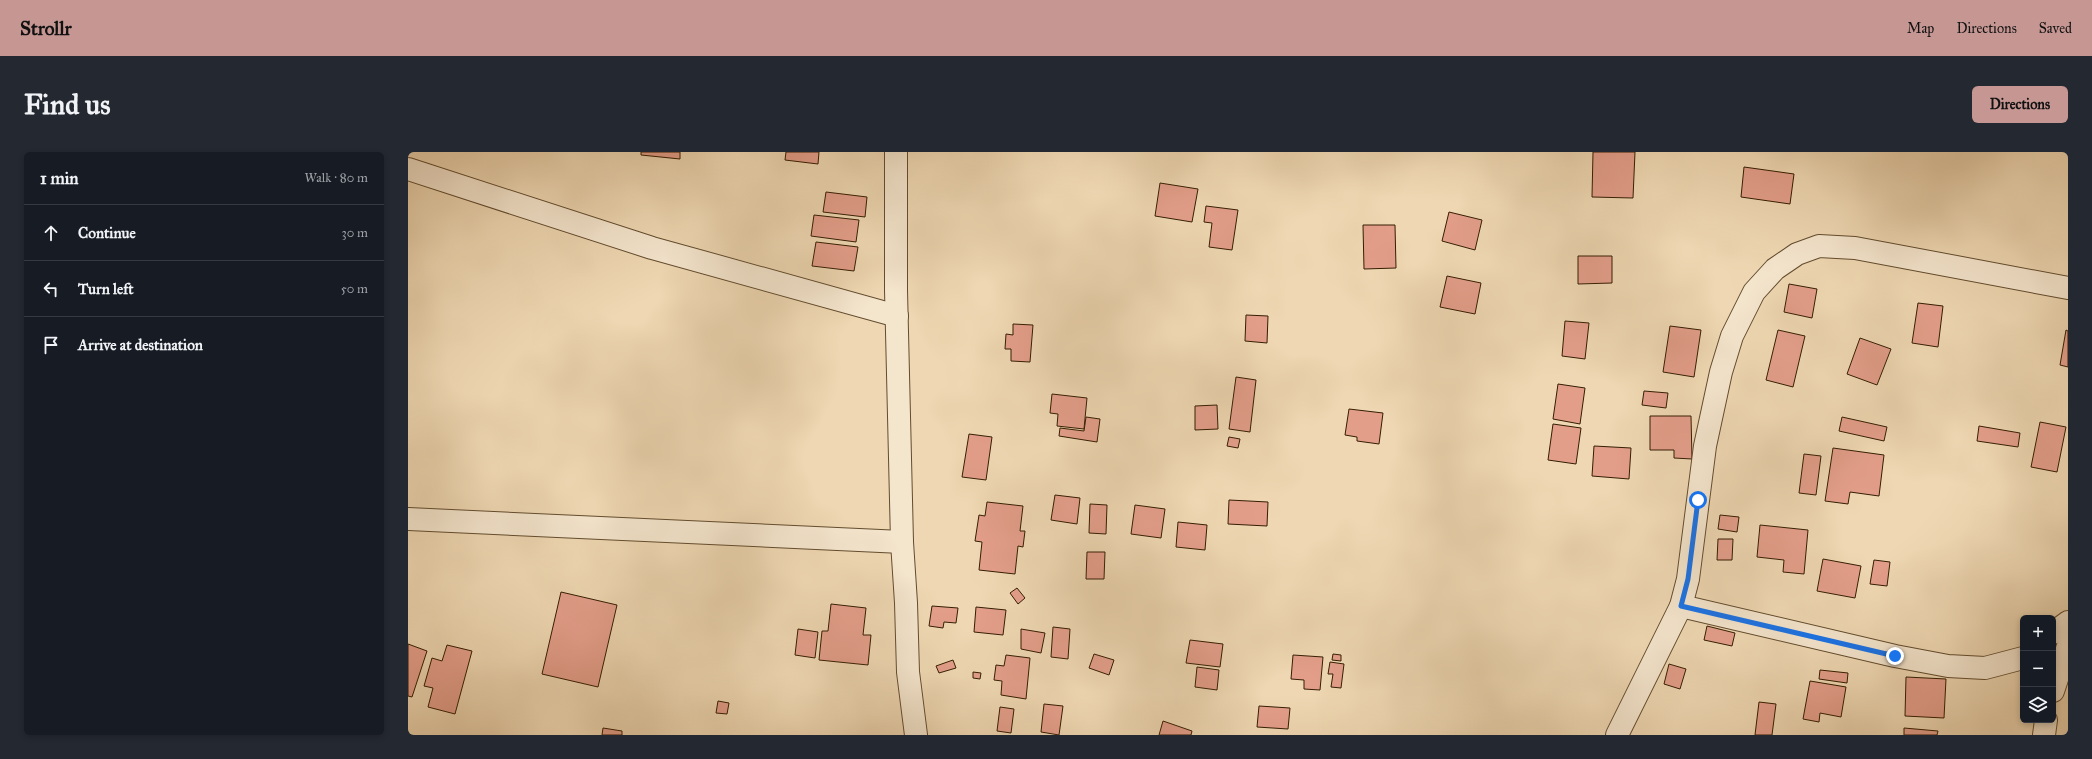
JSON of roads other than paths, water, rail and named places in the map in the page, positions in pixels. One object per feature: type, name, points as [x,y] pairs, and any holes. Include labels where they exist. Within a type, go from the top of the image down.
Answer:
[{"type":"street","points":[[896,152],[897,316],[902,542],[908,672],[916,735]]},
{"type":"street","points":[[408,169],[652,248],[897,316]]},
{"type":"street","points":[[1617,735],[1681,606],[1688,579],[1705,446],[1721,372],[1732,336],[1754,292],[1775,269],[1797,254],[1819,246],[1855,248],[2068,288]]},
{"type":"street","points":[[408,519],[902,542]]},
{"type":"street","points":[[1681,606],[1895,656],[1948,666],[1985,668],[2020,659]]},
{"type":"street","points":[[2056,631],[2068,622]]},
{"type":"street","points":[[2054,687],[2068,646]]},
{"type":"street","points":[[2044,735],[2046,723]]}]
